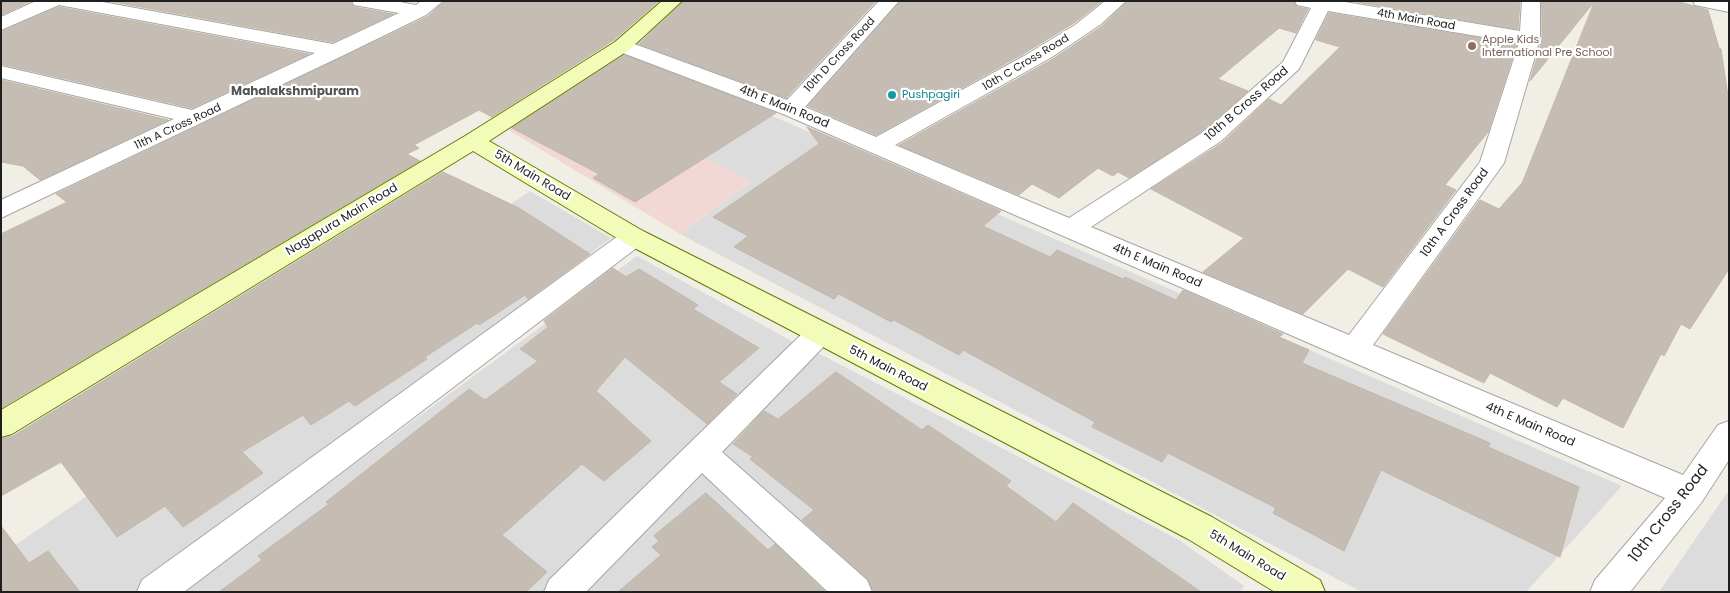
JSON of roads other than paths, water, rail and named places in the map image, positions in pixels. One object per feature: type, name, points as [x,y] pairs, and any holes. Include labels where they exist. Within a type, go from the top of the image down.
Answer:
[{"type":"street","points":[[1,24],[52,1]]},
{"type":"street","points":[[65,1],[337,51]]},
{"type":"street","points":[[361,1],[427,6]]},
{"type":"street","name":"Nagapura Main Road","points":[[1,425],[473,141],[622,46],[673,1]]},
{"type":"street","name":"10th D Cross Road","points":[[791,109],[890,1]]},
{"type":"street","name":"10th C Cross Road","points":[[877,145],[973,94],[1056,46],[1099,18],[1117,1]]},
{"type":"street","name":"10th A Cross Road","points":[[1354,350],[1492,163],[1530,39],[1530,1]]},
{"type":"street","points":[[1702,1],[1729,6]]},
{"type":"street","name":"4th Main Road","points":[[1312,3],[1530,39]]},
{"type":"street","name":"10th B Cross Road","points":[[1070,229],[1213,136],[1292,65],[1312,3]]},
{"type":"street","name":"11th A Cross Road","points":[[1,210],[337,51],[427,6]]},
{"type":"street","name":"4th E Main Road","points":[[622,46],[791,109],[1690,493]]},
{"type":"street","points":[[1,72],[197,118]]},
{"type":"street","name":"5th Main Road","points":[[473,141],[634,237],[819,334],[1200,528],[1306,592]]},
{"type":"street","points":[[1,187],[34,195]]},
{"type":"street","points":[[155,592],[634,237]]},
{"type":"street","points":[[562,592],[819,334]]},
{"type":"street","name":"10th Cross Road","points":[[1608,592],[1690,493],[1729,434]]},
{"type":"street","points":[[701,452],[854,592]]},
{"type":"place","name":"Apple Kids International Pre School","points":[[1472,46]]},
{"type":"place","name":"Pushpagiri","points":[[892,95]]},
{"type":"district","name":"Mahalakshmipuram","points":[[295,92]]}]
